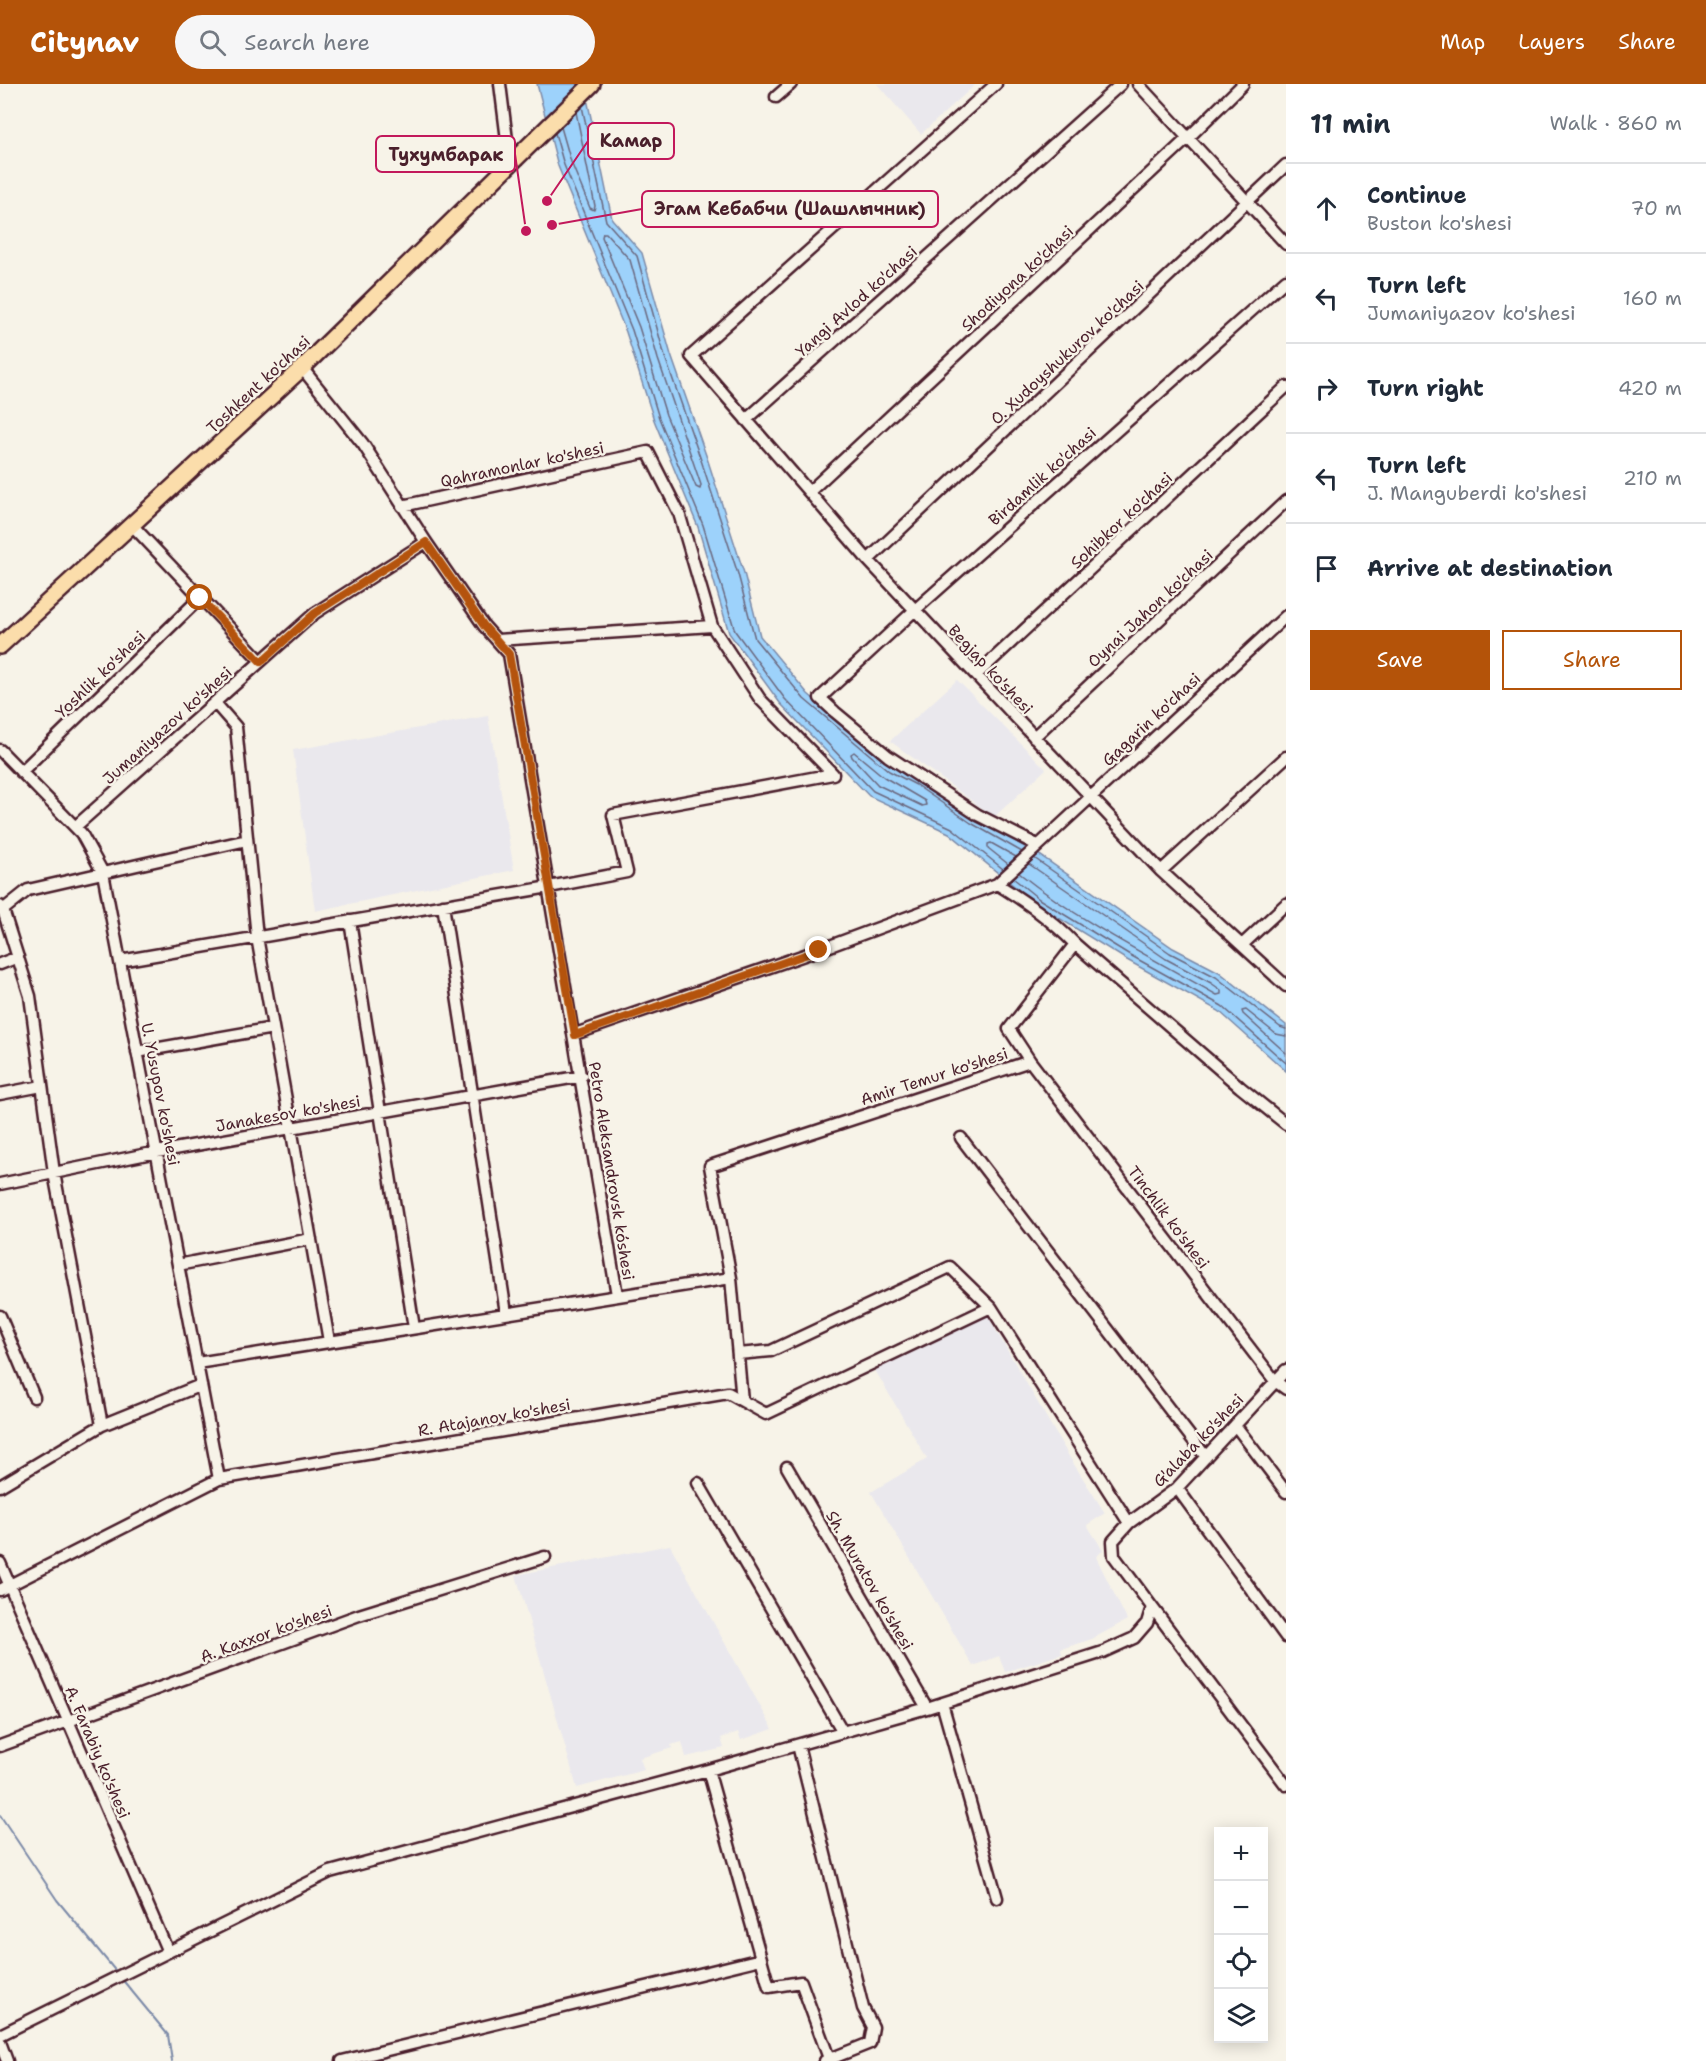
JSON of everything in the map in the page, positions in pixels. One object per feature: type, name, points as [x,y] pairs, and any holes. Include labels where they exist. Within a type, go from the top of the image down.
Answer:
[{"type":"highway","name":"Toshkent ko'chasi","points":[[0,646],[302,368],[592,84]]},
{"type":"street","points":[[500,84],[510,164]]},
{"type":"street","points":[[776,97],[791,84]]},
{"type":"street","name":"Begjap ko'shesi","points":[[996,84],[691,356],[868,560],[1034,737],[1161,871],[1286,986]]},
{"type":"street","name":"Yangi Avlod ko'chasi","points":[[746,420],[1120,84]]},
{"type":"street","points":[[1138,84],[1286,244]]},
{"type":"street","name":"Shodiyona ko'chasi","points":[[809,492],[1243,84]]},
{"type":"street","name":"O. Xudoyshukurov ko'chasi","points":[[868,560],[1286,165]]},
{"type":"street","name":"Birdamlik ko'chasi","points":[[1034,847],[978,815],[888,756],[820,698],[915,610],[1286,280]]},
{"type":"street","name":"Petro Aleksandrovsk kóshesi","points":[[302,368],[363,444],[402,506],[484,626],[509,654],[618,1295]]},
{"type":"street","name":"Sohibkor ko'chasi","points":[[976,675],[1286,387]]},
{"type":"street","name":"Qahramonlar ko'shesi","points":[[402,506],[648,452],[679,513],[712,626]]},
{"type":"street","name":"Oynai Jahon ko'chasi","points":[[1034,737],[1286,501]]},
{"type":"street","points":[[132,525],[261,662]]},
{"type":"street","name":"Jumaniyazov ko'shesi","points":[[75,827],[315,613],[426,542]]},
{"type":"street","name":"Yoshlik ko'shesi","points":[[21,772],[200,598]]},
{"type":"street","name":"Gagarin ko'chasi","points":[[1000,881],[1034,847],[1286,616]]},
{"type":"street","points":[[120,960],[627,872],[613,815],[833,774],[760,699],[712,626],[497,640]]},
{"type":"street","points":[[214,702],[236,727],[257,937],[329,1341]]},
{"type":"street","name":"U. Yusupov ko'shesi","points":[[0,750],[81,833],[103,873],[219,1479]]},
{"type":"street","points":[[1161,871],[1286,757]]},
{"type":"street","points":[[102,1425],[54,1173],[30,996],[2,908],[28,890],[248,840]]},
{"type":"street","points":[[575,1035],[819,950],[1000,881],[1054,922],[1075,944],[1286,1124]]},
{"type":"street","points":[[1242,945],[1286,904]]},
{"type":"street","points":[[443,905],[506,1313]]},
{"type":"street","points":[[350,921],[414,1328]]},
{"type":"street","name":"Amir Temur ko'shesi","points":[[730,1278],[710,1166],[1030,1061],[1009,1029],[1075,944]]},
{"type":"street","points":[[0,964],[18,957]]},
{"type":"street","points":[[137,1052],[273,1028]]},
{"type":"street","name":"Tinchlik ko'shesi","points":[[1030,1061],[1275,1381],[1286,1389]]},
{"type":"street","name":"Janakesov ko'shesi","points":[[0,1184],[157,1152],[582,1076]]},
{"type":"street","points":[[0,1094],[42,1086]]},
{"type":"street","points":[[960,1138],[1206,1456]]},
{"type":"street","points":[[178,1266],[311,1239]]},
{"type":"street","points":[[738,1354],[771,1351],[950,1267],[991,1307],[1129,1523]]},
{"type":"street","points":[[197,1363],[730,1278],[742,1401]]},
{"type":"street","name":"R. Atajanov ko'shesi","points":[[5,1587],[219,1479],[728,1393],[766,1414],[991,1307]]},
{"type":"street","points":[[0,1316],[34,1397]]},
{"type":"street","name":"G'alaba ko'shesi","points":[[1152,1607],[1114,1556],[1113,1541],[1129,1523],[1177,1488],[1286,1370]]},
{"type":"street","points":[[0,1486],[102,1425],[201,1385]]},
{"type":"street","points":[[1235,1425],[1286,1492]]},
{"type":"street","name":"Sh. Muratov ko'shesi","points":[[788,1467],[927,1708]]},
{"type":"street","points":[[698,1483],[843,1732]]},
{"type":"street","points":[[1177,1488],[1286,1637]]},
{"type":"street","name":"A. Kaxxor ko'shesi","points":[[0,1746],[359,1615],[545,1557]]},
{"type":"street","name":"A. Farabiy ko'shesi","points":[[0,1563],[5,1587],[68,1720],[168,1952]]},
{"type":"street","points":[[0,2035],[330,1872],[798,1745],[927,1708],[1103,1652],[1134,1638],[1147,1623],[1152,1607]]},
{"type":"street","points":[[1152,1607],[1286,1785]]},
{"type":"street","points":[[942,1703],[997,1898]]},
{"type":"street","points":[[708,1770],[769,1987],[801,1982],[828,2060],[870,2043],[873,2027],[863,2008],[798,1745]]},
{"type":"street","points":[[342,2061],[761,1959]]},
{"type":"street","points":[[0,2042],[7,2061]]},
{"type":"shaded area","points":[[877,84],[976,84],[921,134]]},
{"type":"shaded area","points":[[957,680],[1046,769],[994,817],[890,741]]},
{"type":"shaded area","points":[[488,716],[514,870],[315,911],[293,750]]},
{"type":"shaded area","points":[[988,1315],[1070,1458],[1105,1513],[1087,1525],[1103,1550],[1096,1557],[1127,1620],[1092,1639],[1061,1649],[1062,1654],[1005,1672],[999,1656],[973,1666],[871,1492],[927,1459],[875,1370]]},
{"type":"shaded area","points":[[670,1545],[773,1729],[741,1740],[738,1732],[721,1738],[724,1748],[686,1757],[682,1742],[671,1745],[672,1748],[640,1758],[644,1770],[577,1788],[516,1575]]},
{"type":"water","points":[[537,84],[584,84],[612,219],[642,253],[671,355],[744,573],[760,636],[808,694],[893,767],[919,780],[974,818],[1041,856],[1173,948],[1219,972],[1286,1025],[1286,1071],[1219,1011],[1127,960],[1036,904],[949,833],[869,796],[780,703],[729,633],[698,527],[654,420],[626,332],[558,166]]},
{"type":"waterway","points":[[0,1815],[57,1900],[118,1974]]},
{"type":"waterway","points":[[121,1978],[168,2035],[172,2061]]},
{"type":"place","name":"Камар","points":[[547,201]]},
{"type":"place","name":"Эгам Кебабчи (Шашлычник)","points":[[552,225]]},
{"type":"place","name":"Тухумбарак","points":[[526,231]]},
{"type":"route","points":[[200,598],[261,662],[315,613],[426,542],[484,626],[509,654],[575,1035],[819,950]]}]
